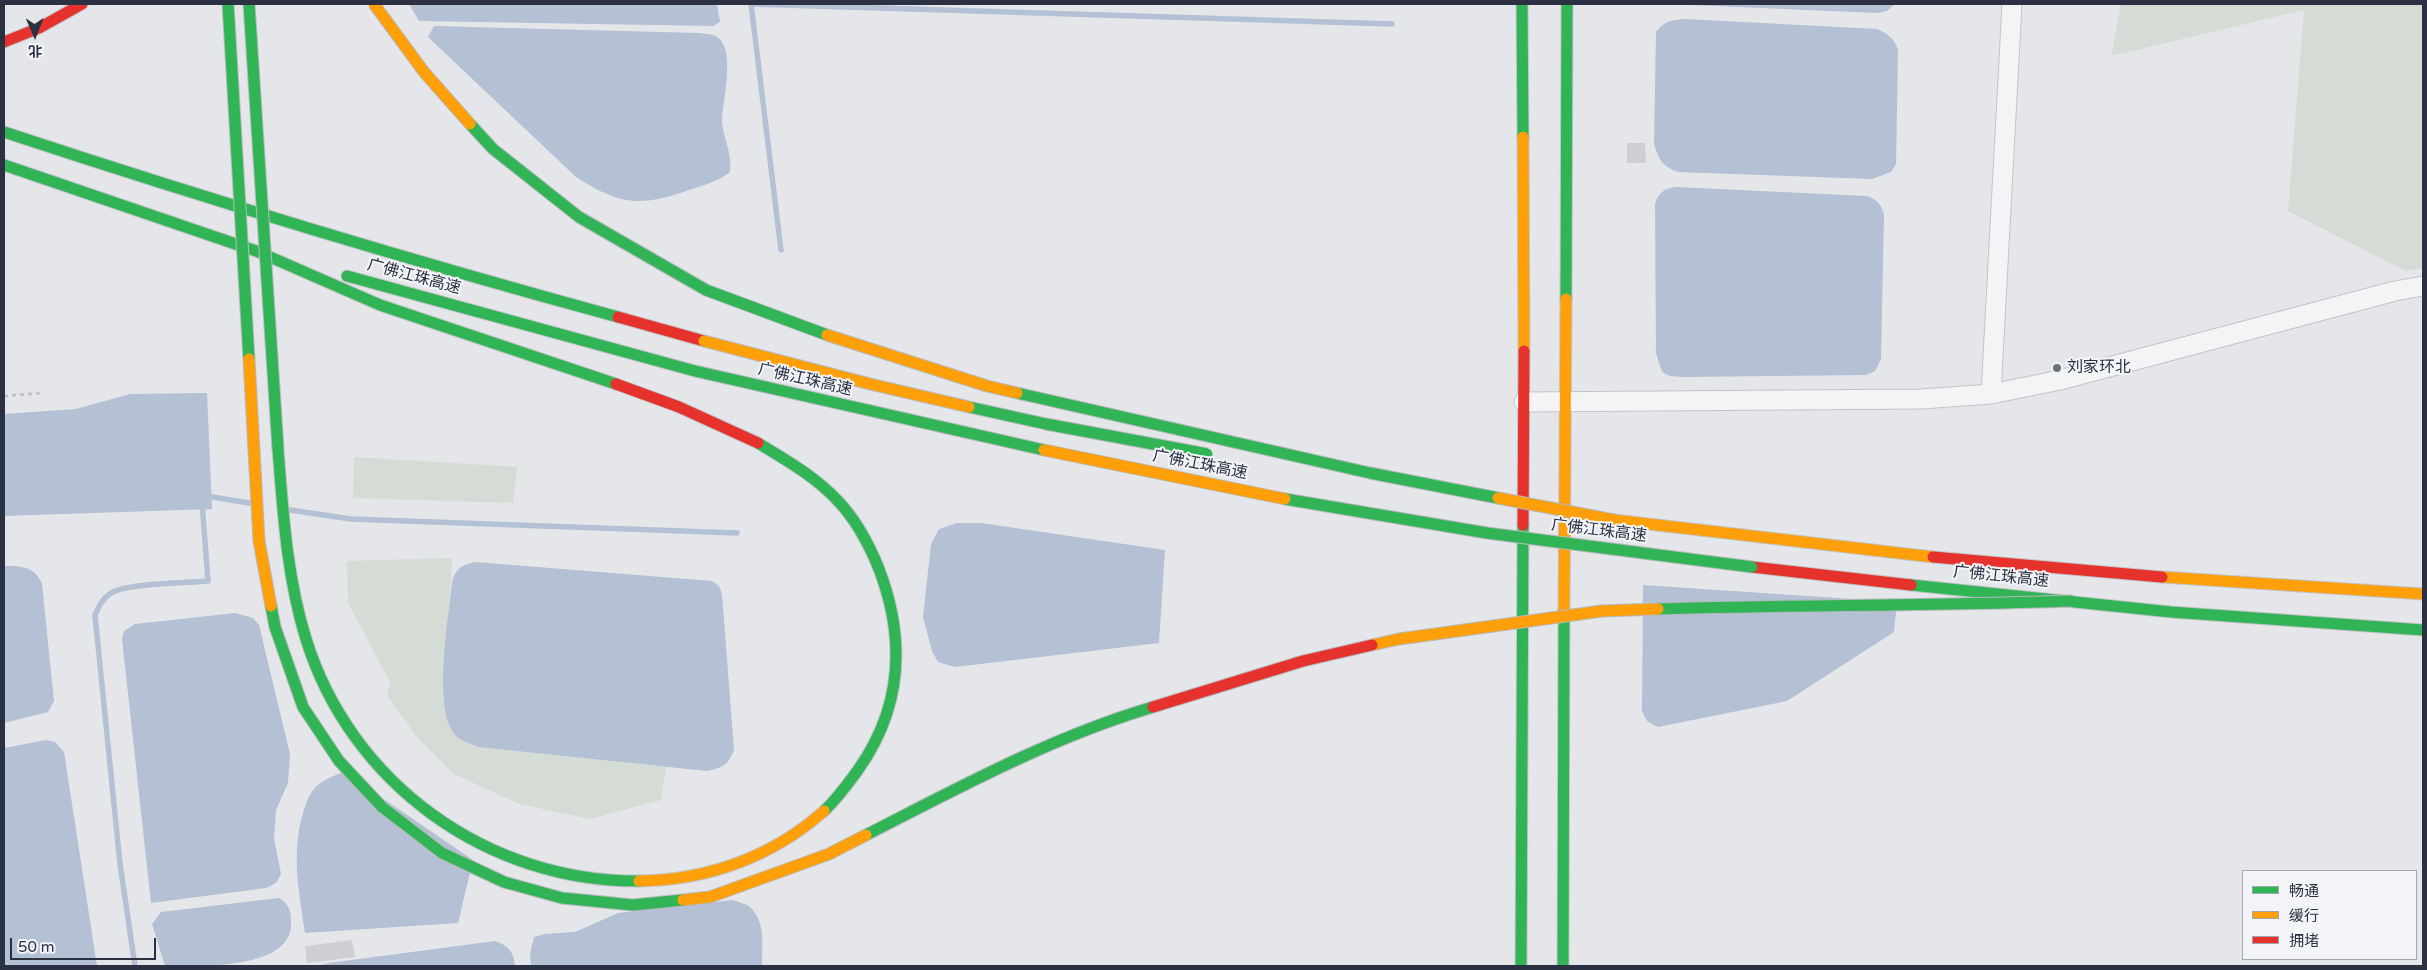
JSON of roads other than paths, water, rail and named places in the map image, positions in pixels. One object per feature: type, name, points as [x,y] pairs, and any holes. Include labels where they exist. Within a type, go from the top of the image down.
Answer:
[{"type":"main road","points":[[4,42],[39,28],[82,4]]},
{"type":"main road","points":[[228,4],[259,541],[275,627],[303,708],[339,761],[382,807],[442,853],[504,882],[562,898],[633,905],[710,897],[830,854],[1014,759],[1119,717],[1304,661],[1399,639],[1602,610],[1766,606],[1941,606],[2071,601]]},
{"type":"main road","points":[[249,4],[278,449],[290,567],[300,619],[314,660],[329,695],[349,730],[373,761],[400,788],[431,814],[470,839],[513,860],[559,874],[607,880],[647,881],[705,874],[749,861],[792,840],[827,812],[859,773],[884,726],[896,673],[894,621],[884,578],[862,534],[832,493],[792,462],[736,430],[683,408],[378,304],[254,250]]},
{"type":"main road","points":[[374,4],[424,72],[492,149],[580,217],[706,290],[845,342],[987,386],[1370,473],[1614,520]]},
{"type":"main road","points":[[1521,966],[1524,402],[1522,4]]},
{"type":"main road","points":[[1563,966],[1567,402],[1567,4]]},
{"type":"main road","name":"广佛江珠高速","points":[[4,132],[174,188],[417,262],[704,341],[870,384],[1046,424],[1217,456]]},
{"type":"main road","name":"广佛江珠高速","points":[[4,164],[254,250],[695,371],[1042,451],[1332,508],[1542,540],[1752,567],[2071,601],[2347,626],[2423,630]]},
{"type":"main road","name":"广佛江珠高速","points":[[1341,478],[1756,540],[2044,568],[2423,594]]},
{"type":"street","points":[[1990,394],[2012,4]]},
{"type":"street","points":[[1524,402],[1921,399],[1990,394],[2060,380],[2395,291],[2423,286]]},
{"type":"water","points":[[409,4],[717,4],[720,22],[713,26],[419,21]]},
{"type":"water","points":[[1669,4],[1895,4],[1887,11],[1877,13]]},
{"type":"water","points":[[1685,19],[1877,29],[1887,35],[1895,42],[1898,50],[1896,164],[1891,172],[1872,179],[1678,172],[1665,165],[1654,144],[1656,32],[1662,25]]},
{"type":"water","points":[[434,26],[698,33],[715,36],[723,43],[726,52],[727,75],[722,119],[730,158],[730,172],[707,184],[659,199],[632,201],[606,194],[576,177],[428,37]]},
{"type":"water","points":[[1676,187],[1867,196],[1878,203],[1884,214],[1881,359],[1875,371],[1866,375],[1683,377],[1670,376],[1662,372],[1656,353],[1655,204],[1662,192]]},
{"type":"water","points":[[207,393],[212,509],[4,516],[4,414],[76,409],[130,394]]},
{"type":"water","points":[[957,523],[981,523],[1165,550],[1159,643],[955,667],[938,662],[932,651],[923,617],[931,544],[939,529]]},
{"type":"water","points":[[475,562],[712,581],[719,586],[722,594],[734,750],[730,759],[721,767],[707,771],[478,747],[457,737],[449,725],[445,707],[443,686],[445,640],[452,582],[460,568]]},
{"type":"water","points":[[4,566],[27,568],[36,574],[42,584],[54,701],[48,712],[4,723]]},
{"type":"water","points":[[1643,585],[1897,602],[1894,632],[1787,701],[1658,727],[1647,721],[1642,711]]},
{"type":"water","points":[[235,613],[253,618],[259,625],[290,754],[288,783],[276,810],[274,838],[281,874],[276,883],[266,888],[151,903],[122,639],[124,631],[135,624]]},
{"type":"water","points":[[46,740],[55,742],[64,752],[97,966],[4,966],[4,748]]},
{"type":"water","points":[[344,772],[473,860],[458,923],[305,933],[297,873],[299,828],[312,792],[321,783]]},
{"type":"water","points":[[279,898],[286,903],[289,909],[291,924],[287,939],[276,950],[260,958],[241,962],[220,965],[165,966],[152,924],[161,912]]},
{"type":"water","points":[[733,900],[745,904],[756,914],[762,936],[762,966],[531,966],[530,954],[534,937],[545,934],[575,932],[618,913]]},
{"type":"water","points":[[495,941],[509,950],[515,966],[318,966],[329,963]]},
{"type":"waterway","points":[[751,4],[1392,24]]},
{"type":"waterway","points":[[751,4],[781,250]]},
{"type":"waterway","points":[[206,496],[249,503]]},
{"type":"waterway","points":[[135,966],[120,864],[95,615],[105,598],[119,590],[143,585],[208,581],[202,502]]},
{"type":"waterway","points":[[290,510],[351,519],[737,533]]},
{"type":"place","name":"刘家环北","points":[[2057,368]]}]
